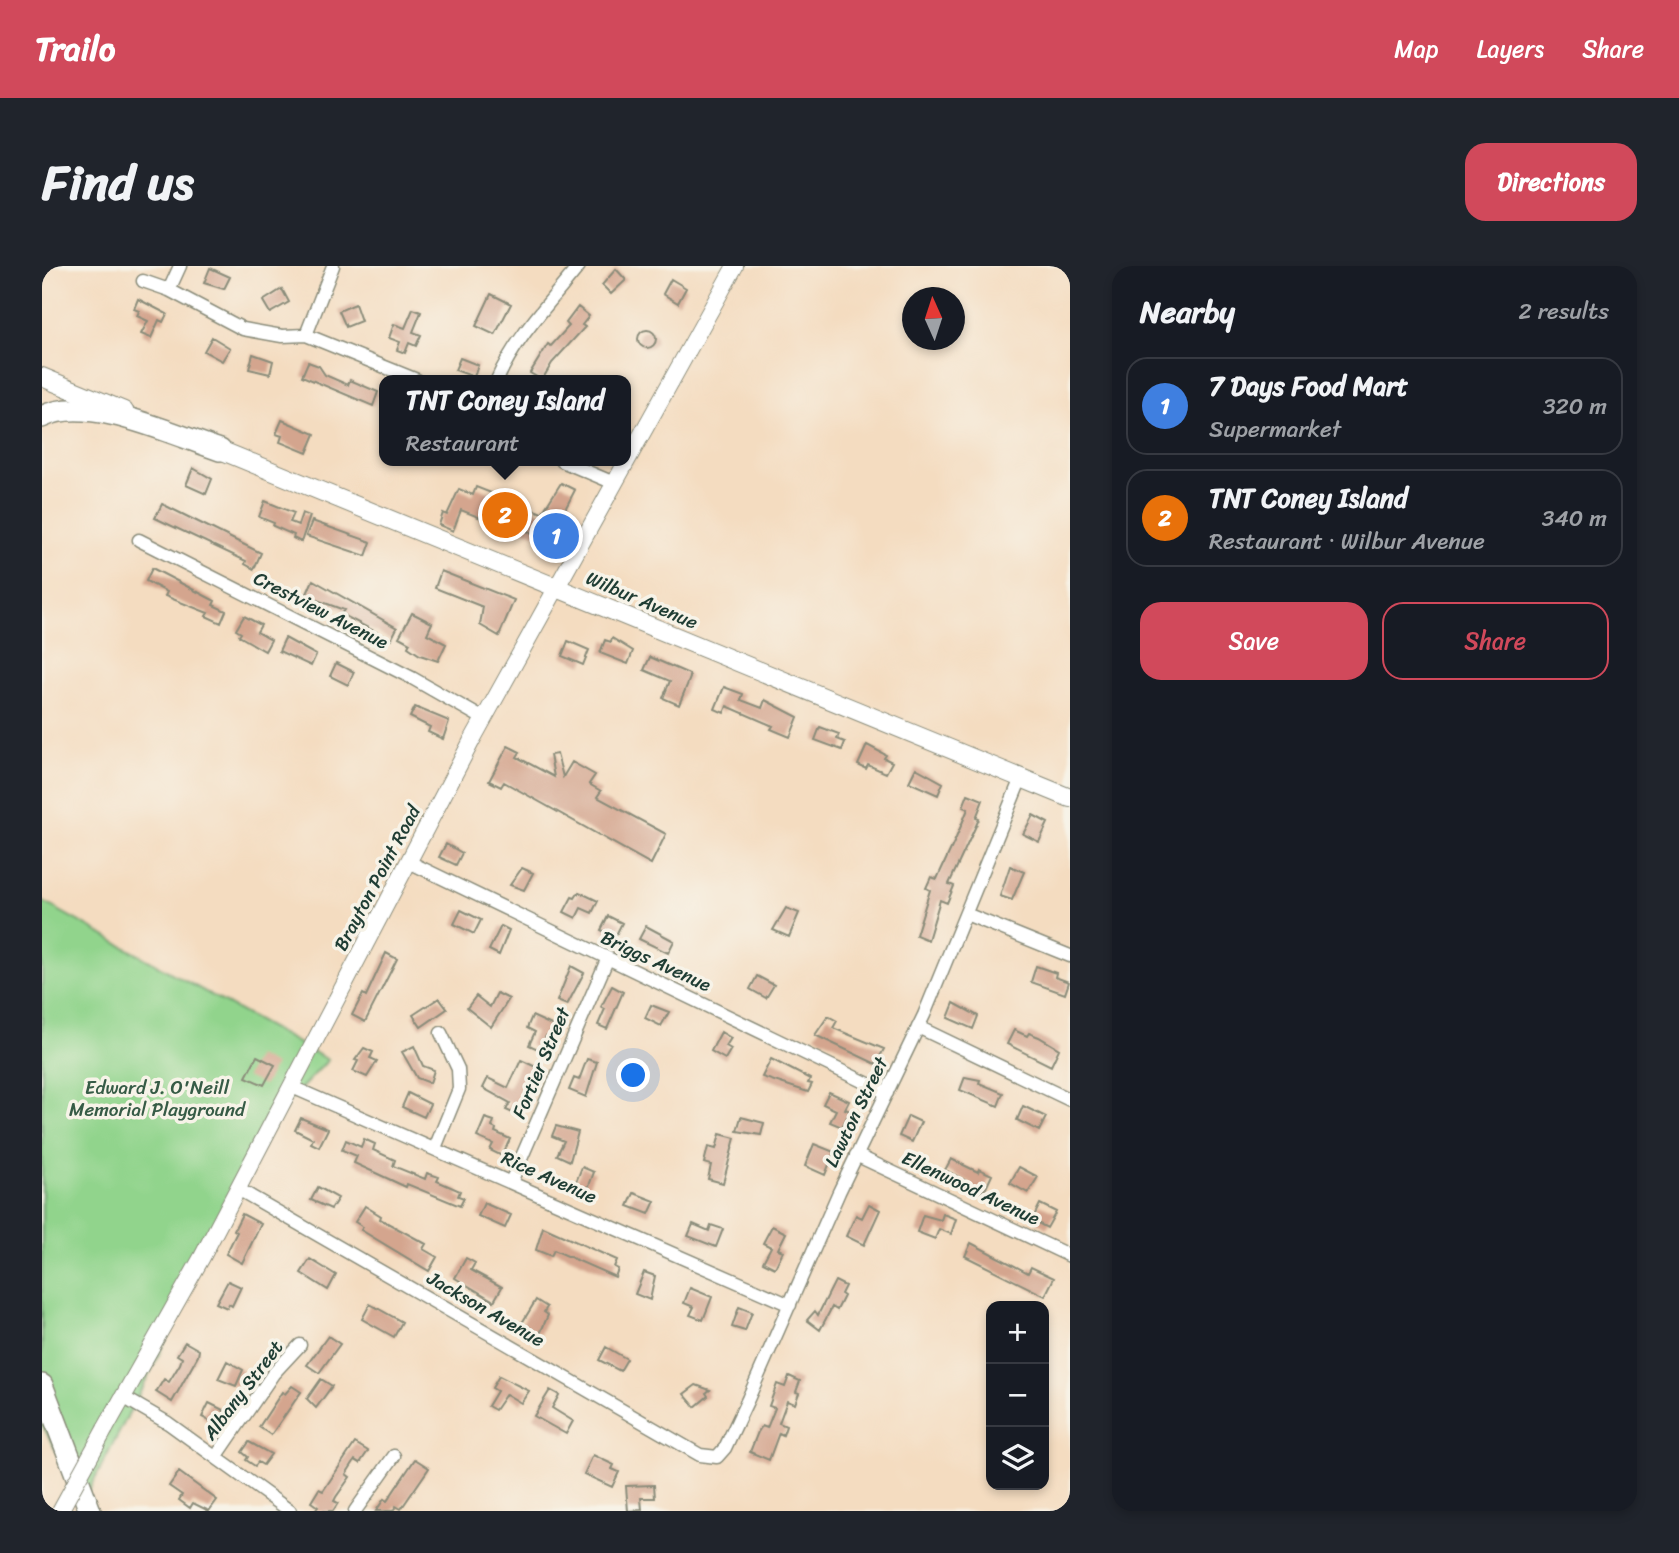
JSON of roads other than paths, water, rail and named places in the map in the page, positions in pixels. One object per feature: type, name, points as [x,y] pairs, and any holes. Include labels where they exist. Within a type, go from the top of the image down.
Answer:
[{"type":"highway","points":[[42,417],[53,411],[67,410],[107,413],[220,450]]},
{"type":"highway","points":[[42,1385],[90,1511]]},
{"type":"main road","name":"Wilbur Avenue","points":[[42,377],[1070,798]]},
{"type":"street","points":[[169,290],[180,266]]},
{"type":"street","points":[[306,335],[332,266]]},
{"type":"street","points":[[499,375],[506,359],[523,335],[579,266]]},
{"type":"street","name":"Brayton Point Road","points":[[631,453],[735,266]]},
{"type":"street","points":[[143,281],[169,290],[243,329],[282,336],[306,335],[405,375]]},
{"type":"street","points":[[574,466],[614,483]]},
{"type":"street","name":"Brayton Point Road","points":[[60,1511],[238,1189],[484,719],[623,466]]},
{"type":"street","name":"Crestview Avenue","points":[[139,540],[412,678],[484,719]]},
{"type":"street","name":"Lawton Street","points":[[717,1457],[725,1448],[748,1399],[856,1155],[918,1027],[1021,778]]},
{"type":"street","name":"Briggs Avenue","points":[[410,862],[607,960],[887,1093]]},
{"type":"street","points":[[966,914],[1070,956]]},
{"type":"street","name":"Fortier Street","points":[[511,1182],[607,960]]},
{"type":"street","points":[[918,1027],[1070,1100]]},
{"type":"street","points":[[435,1148],[458,1089],[458,1069],[441,1032]]},
{"type":"street","name":"Rice Avenue","points":[[292,1087],[790,1305]]},
{"type":"street","name":"Ellenwood Avenue","points":[[856,1155],[1070,1256]]},
{"type":"street","name":"Jackson Avenue","points":[[238,1189],[700,1455],[717,1457]]},
{"type":"street","name":"Albany Street","points":[[216,1457],[273,1374],[300,1345]]},
{"type":"street","points":[[123,1397],[216,1457],[290,1511]]},
{"type":"street","points":[[355,1511],[394,1456]]},
{"type":"place","name":"TNT Coney Island","points":[[505,515]]},
{"type":"place","name":"7 Days Food Mart","points":[[556,536]]},
{"type":"park label","name":"Edward J. O'Neill Memorial Playground","points":[[157,1098]]}]
